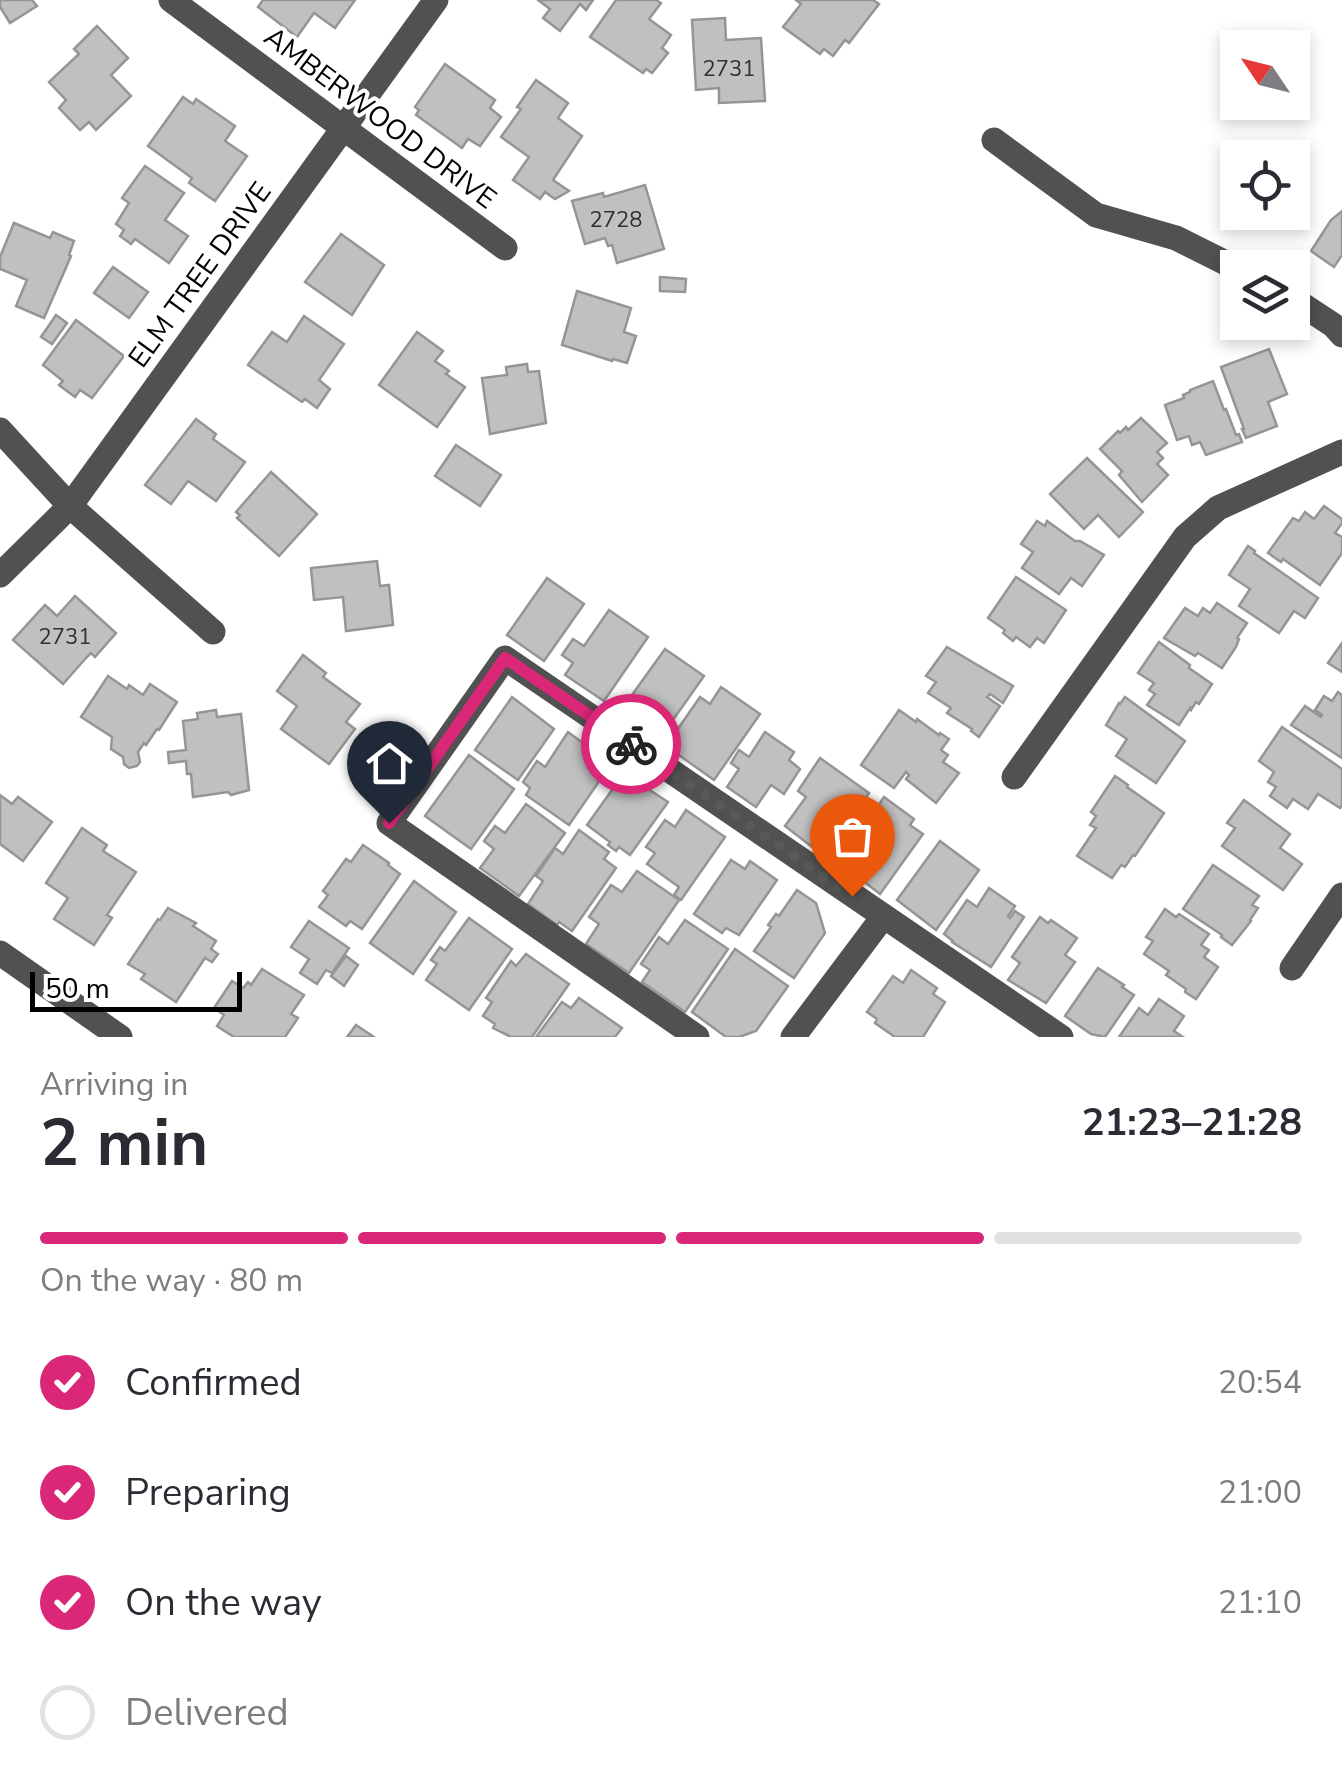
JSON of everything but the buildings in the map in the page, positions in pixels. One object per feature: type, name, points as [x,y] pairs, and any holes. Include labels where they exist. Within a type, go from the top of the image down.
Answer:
[{"type":"street","name":"AMBERWOOD DRIVE","points":[[171,0],[506,248]]},
{"type":"street","name":"ELM TREE DRIVE","points":[[0,575],[70,506],[436,0]]},
{"type":"street","points":[[994,140],[1096,214],[1176,238],[1220,260]]},
{"type":"street","points":[[1310,310],[1342,335]]},
{"type":"street","points":[[0,430],[70,506],[213,632]]},
{"type":"street","points":[[1014,777],[1185,537],[1218,508],[1342,452]]},
{"type":"street","points":[[697,1037],[389,823],[505,658],[1061,1037]]},
{"type":"street","points":[[1292,968],[1342,895]]},
{"type":"street","points":[[793,1037],[883,917]]},
{"type":"street","points":[[0,953],[120,1037]]},
{"type":"way so far","points":[[631,744],[852,896]]},
{"type":"route","points":[[389,823],[505,658],[631,744]]}]
